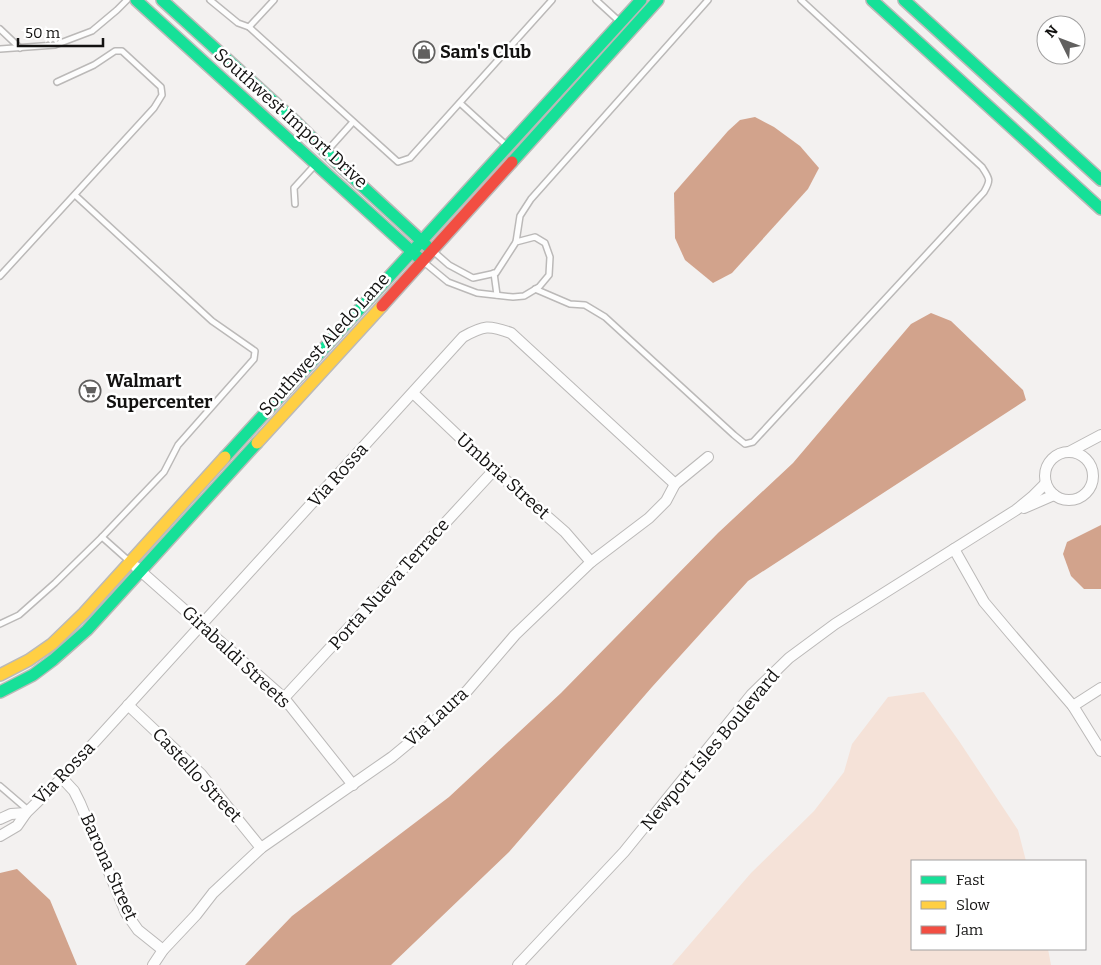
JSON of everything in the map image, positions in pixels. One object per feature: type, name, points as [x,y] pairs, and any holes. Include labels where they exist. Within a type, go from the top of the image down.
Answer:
[{"type":"street","name":"Southwest Import Drive","points":[[136,0],[423,261]]},
{"type":"street","name":"Southwest Import Drive","points":[[162,0],[296,122],[432,250]]},
{"type":"street","name":"Southwest Aledo Lane","points":[[0,676],[29,660],[52,644],[84,613],[640,0]]},
{"type":"street","name":"Southwest Aledo Lane","points":[[0,692],[33,675],[87,630],[658,0]]},
{"type":"street","points":[[872,0],[1101,209]]},
{"type":"street","points":[[904,0],[1101,180]]},
{"type":"street","name":"Via Rossa","points":[[0,836],[17,826],[27,811],[62,778],[463,337],[477,329],[494,327],[511,333],[675,484]]},
{"type":"street","name":"Umbria Street","points":[[412,393],[494,470],[565,532],[591,562]]},
{"type":"street","points":[[1069,452],[1101,435]]},
{"type":"street","points":[[1061,453],[1078,453],[1088,461],[1093,473],[1092,481],[1084,495],[1076,499],[1061,499],[1048,489],[1045,475],[1051,460],[1061,453]]},
{"type":"street","name":"Via Laura","points":[[153,965],[163,950],[196,915],[213,893],[261,848],[392,757],[427,728],[467,691],[515,635],[591,562],[649,518],[666,501],[675,484],[708,457]]},
{"type":"street","name":"Porta Nueva Terrace","points":[[284,698],[494,470]]},
{"type":"street","points":[[1092,481],[1101,473]]},
{"type":"street","name":"Newport Isles Boulevard","points":[[518,965],[624,852],[752,694],[789,658],[835,624],[1016,510],[1046,483]]},
{"type":"street","name":"Newport Isles Boulevard","points":[[1016,510],[1054,495]]},
{"type":"street","points":[[954,549],[984,602],[1073,706],[1101,751]]},
{"type":"street","name":"Girabaldi Streets","points":[[130,561],[284,698],[353,785]]},
{"type":"street","points":[[1073,706],[1101,688]]},
{"type":"street","name":"Castello Street","points":[[128,705],[201,774],[261,848]]},
{"type":"street","name":"Barona Street","points":[[62,778],[74,791],[126,914],[138,930],[163,950]]},
{"type":"street","name":"Via Rossa","points":[[0,819],[11,814],[27,811]]},
{"type":"lane","points":[[0,49],[54,45],[92,31],[118,10],[127,0]]},
{"type":"lane","points":[[210,0],[238,23],[249,28],[398,162],[410,158],[552,0]]},
{"type":"lane","points":[[249,28],[274,0]]},
{"type":"lane","points":[[596,0],[630,31]]},
{"type":"lane","points":[[432,250],[450,265],[473,278],[496,273],[516,242],[520,216],[531,199],[708,0]]},
{"type":"lane","points":[[535,289],[570,304],[585,304],[605,317],[745,444],[753,442],[984,192],[989,183],[982,167],[801,0]]},
{"type":"lane","points":[[0,29],[20,48]]},
{"type":"lane","points":[[0,276],[154,108],[162,94],[161,88],[122,51],[115,51],[94,65],[57,82]]},
{"type":"lane","points":[[460,103],[518,156]]},
{"type":"lane","points":[[295,204],[294,188],[353,122]]},
{"type":"lane","points":[[0,624],[19,615],[102,537],[164,472],[178,445],[254,359],[255,351],[212,321],[75,195]]},
{"type":"lane","points":[[423,261],[448,282],[477,293],[497,296],[524,296],[539,287],[549,275],[550,257],[545,243],[536,237],[516,242]]},
{"type":"lane","points":[[494,273],[497,296]]},
{"type":"lane","points":[[102,537],[130,561]]},
{"type":"lane","points":[[0,786],[27,811]]},
{"type":"shaded area","points":[[755,117],[774,127],[800,146],[819,168],[808,189],[732,273],[713,283],[685,260],[675,238],[674,193],[728,131],[740,120]]},
{"type":"shaded area","points":[[931,313],[951,321],[1023,390],[1026,400],[748,581],[652,687],[509,852],[391,965],[245,965],[292,916],[449,797],[561,693],[718,533],[793,463],[911,324]]},
{"type":"shaded area","points":[[1101,525],[1101,589],[1084,589],[1071,576],[1063,554],[1067,542]]},
{"type":"shaded area","points":[[924,692],[1018,830],[1026,860],[911,860],[911,950],[1048,950],[1051,965],[672,965],[751,873],[814,811],[844,772],[852,744],[888,697]]},
{"type":"shaded area","points":[[17,869],[50,900],[77,965],[0,965],[0,873]]},
{"type":"traffic: fast","points":[[136,0],[419,258]]},
{"type":"traffic: fast","points":[[162,0],[296,122],[427,246]]},
{"type":"traffic: fast","points":[[225,457],[641,0]]},
{"type":"traffic: fast","points":[[512,162],[658,0]]},
{"type":"traffic: fast","points":[[872,0],[1101,209]]},
{"type":"traffic: fast","points":[[904,0],[1101,180]]},
{"type":"traffic: fast","points":[[0,692],[33,675],[87,630],[257,443]]},
{"type":"traffic: slow","points":[[257,443],[382,306]]},
{"type":"traffic: slow","points":[[0,675],[29,660],[52,644],[84,613],[225,457]]},
{"type":"traffic: jam","points":[[382,306],[512,162]]},
{"type":"place","name":"Sam's Club","points":[[424,52]]},
{"type":"place","name":"Walmart Supercenter","points":[[90,391]]}]
